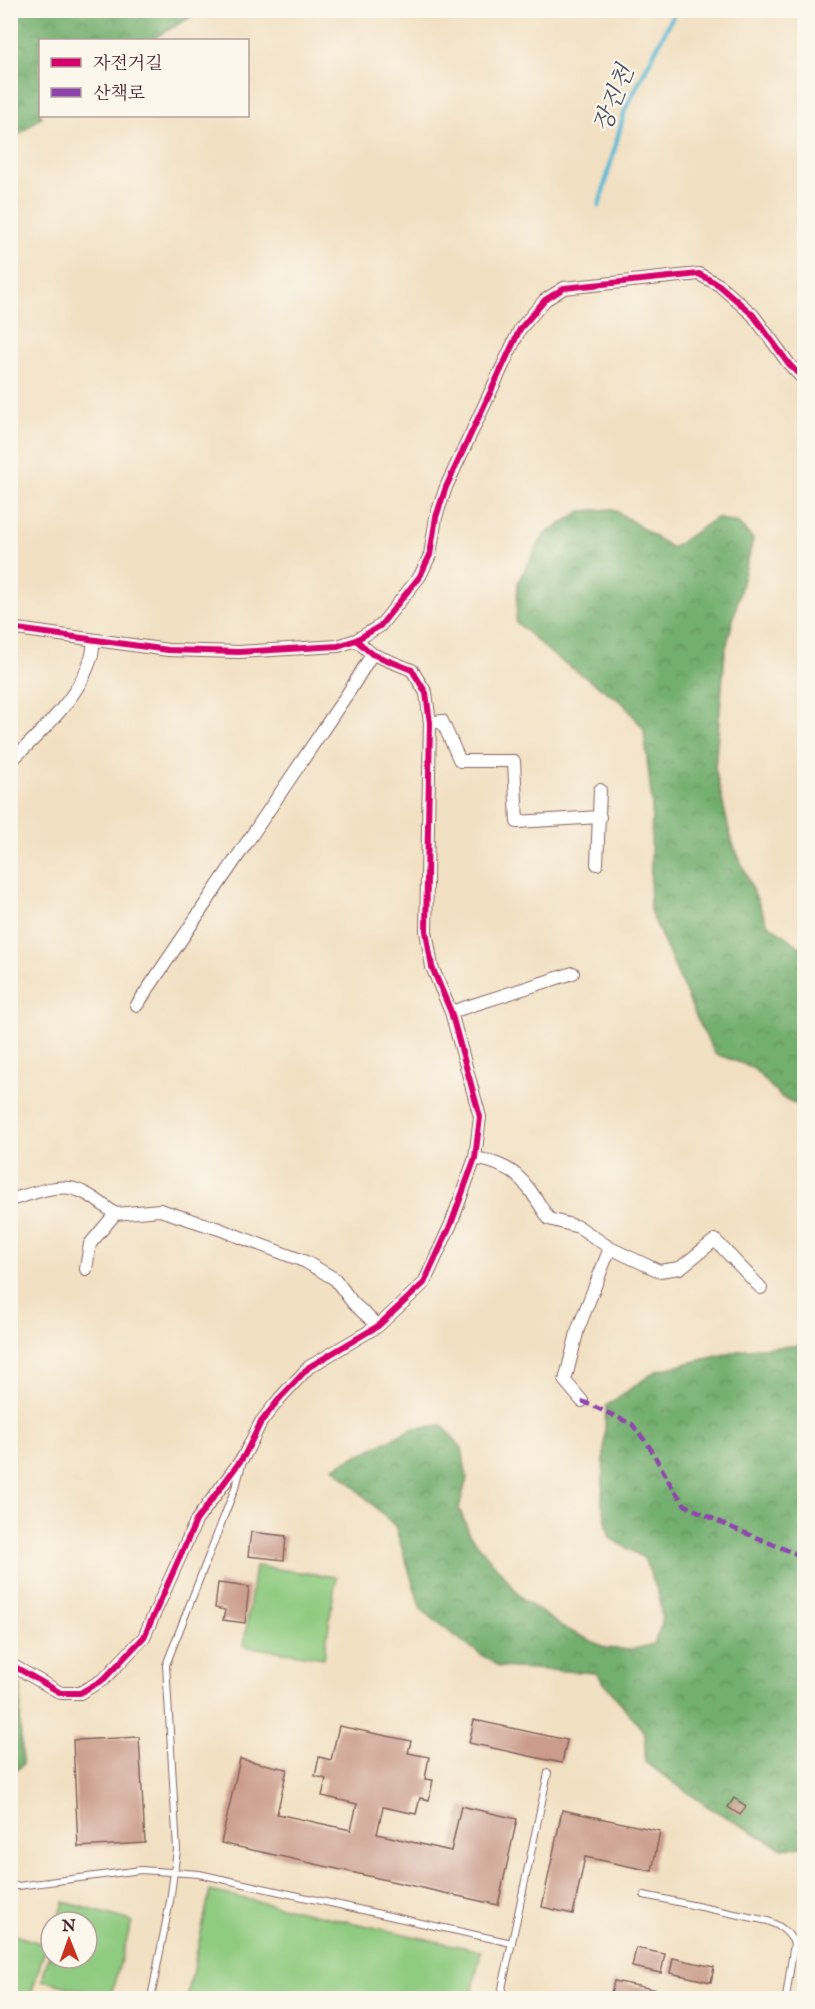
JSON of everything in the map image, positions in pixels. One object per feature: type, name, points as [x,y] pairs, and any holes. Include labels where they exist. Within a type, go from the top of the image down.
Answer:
[{"type":"street","points":[[10,628],[168,650],[239,652],[338,646],[356,640],[380,626],[420,576],[430,555],[436,517],[446,487],[520,329],[545,300],[564,288],[699,274],[719,285],[753,315],[789,364],[804,380]]},
{"type":"street","points":[[10,762],[74,694],[91,658],[94,640]]},
{"type":"street","points":[[10,1665],[61,1693],[80,1693],[104,1679],[144,1637],[196,1521],[244,1456],[261,1422],[309,1367],[378,1326],[424,1283],[451,1224],[475,1158],[480,1117],[451,1012],[432,968],[426,931],[430,723],[426,693],[412,670],[372,654],[356,640]]},
{"type":"street","points":[[137,1005],[372,654]]},
{"type":"street","points":[[430,723],[442,721],[460,761],[514,761],[517,822],[600,818]]},
{"type":"street","points":[[597,864],[600,790]]},
{"type":"street","points":[[451,1012],[573,973]]},
{"type":"street","points":[[475,1158],[497,1162],[521,1177],[549,1219],[579,1227],[610,1248],[659,1271],[680,1268],[715,1240],[760,1288]]},
{"type":"street","points":[[10,1200],[54,1187],[77,1188],[115,1214],[160,1210],[219,1229],[306,1262],[334,1279],[353,1303],[378,1326]]},
{"type":"street","points":[[86,1269],[90,1245],[115,1214]]},
{"type":"street","points":[[582,1401],[566,1381],[578,1329],[610,1248]]},
{"type":"lane","points":[[151,1998],[177,1850],[166,1665],[237,1483],[244,1456]]},
{"type":"lane","points":[[500,1998],[548,1773]]},
{"type":"lane","points":[[10,1887],[141,1870],[199,1874],[512,1943]]},
{"type":"lane","points":[[644,1894],[762,1920],[784,1929],[794,1943],[786,1998]]},
{"type":"green space","points":[[11,10],[195,10],[194,15],[153,39],[39,39],[41,117],[11,141]]},
{"type":"green space","points":[[613,509],[672,548],[716,518],[738,523],[753,539],[725,652],[715,768],[731,839],[767,923],[804,950],[804,1107],[781,1097],[752,1067],[715,1054],[698,1021],[650,910],[652,805],[644,729],[623,703],[554,656],[516,622],[518,582],[544,535],[581,511]]},
{"type":"green space","points":[[804,1345],[804,1846],[781,1848],[707,1806],[645,1762],[645,1733],[596,1673],[499,1667],[421,1609],[395,1526],[334,1467],[414,1428],[442,1425],[462,1448],[467,1478],[459,1508],[470,1535],[524,1600],[564,1628],[606,1648],[630,1650],[654,1644],[662,1623],[659,1595],[644,1558],[610,1538],[602,1503],[606,1406],[656,1371],[746,1349]]},
{"type":"green space","points":[[255,1566],[336,1577],[324,1658],[244,1646]]},
{"type":"green space","points":[[11,1681],[21,1686],[20,1725],[23,1764],[12,1774],[10,1773]]},
{"type":"green space","points":[[210,1891],[481,1951],[471,1998],[187,1998]]},
{"type":"green space","points":[[64,1902],[93,1910],[62,1910]]},
{"type":"green space","points":[[99,1912],[132,1921],[110,1998],[42,1980],[45,1970],[99,1970]]},
{"type":"green space","points":[[11,1934],[39,1943],[39,1968],[30,1998],[11,1996]]},
{"type":"building","points":[[251,1532],[286,1536],[284,1560],[248,1556]]},
{"type":"building","points":[[218,1583],[249,1587],[245,1623],[223,1620],[225,1610],[215,1608]]},
{"type":"building","points":[[474,1720],[567,1740],[562,1763],[469,1743]]},
{"type":"building","points":[[339,1726],[411,1741],[408,1753],[429,1757],[425,1779],[433,1780],[429,1800],[420,1798],[416,1814],[383,1807],[377,1834],[451,1851],[461,1806],[517,1819],[498,1905],[221,1843],[240,1759],[287,1769],[277,1814],[351,1830],[357,1804],[322,1796],[326,1779],[315,1776],[319,1757],[331,1760]]},
{"type":"building","points":[[139,1737],[145,1843],[78,1847],[73,1740]]},
{"type":"building","points":[[734,1798],[746,1806],[740,1815],[728,1807]]},
{"type":"building","points":[[562,1810],[660,1831],[652,1871],[585,1857],[573,1914],[542,1907]]},
{"type":"building","points":[[636,1948],[665,1954],[661,1973],[632,1967]]},
{"type":"building","points":[[673,1958],[714,1967],[711,1982],[670,1973]]},
{"type":"building","points":[[614,1981],[692,1997],[692,1998],[610,1998]]},
{"type":"waterway","name":"장진천","points":[[599,206],[625,110],[676,10]]},
{"type":"marked path","points":[[582,1401],[632,1424],[649,1446],[685,1505],[728,1526],[804,1557]]},
{"type":"cycle path","points":[[10,628],[168,650],[239,652],[338,646],[356,640],[380,626],[420,576],[430,555],[436,517],[446,487],[520,329],[545,300],[564,288],[699,274],[719,285],[753,315],[789,364],[804,380]]},
{"type":"cycle path","points":[[10,1664],[61,1693],[80,1693],[104,1679],[144,1637],[196,1521],[244,1456],[261,1422],[309,1367],[378,1326],[424,1283],[451,1224],[475,1158],[480,1117],[451,1012],[432,967],[426,931],[430,723],[426,693],[412,670],[372,654],[356,640]]}]
